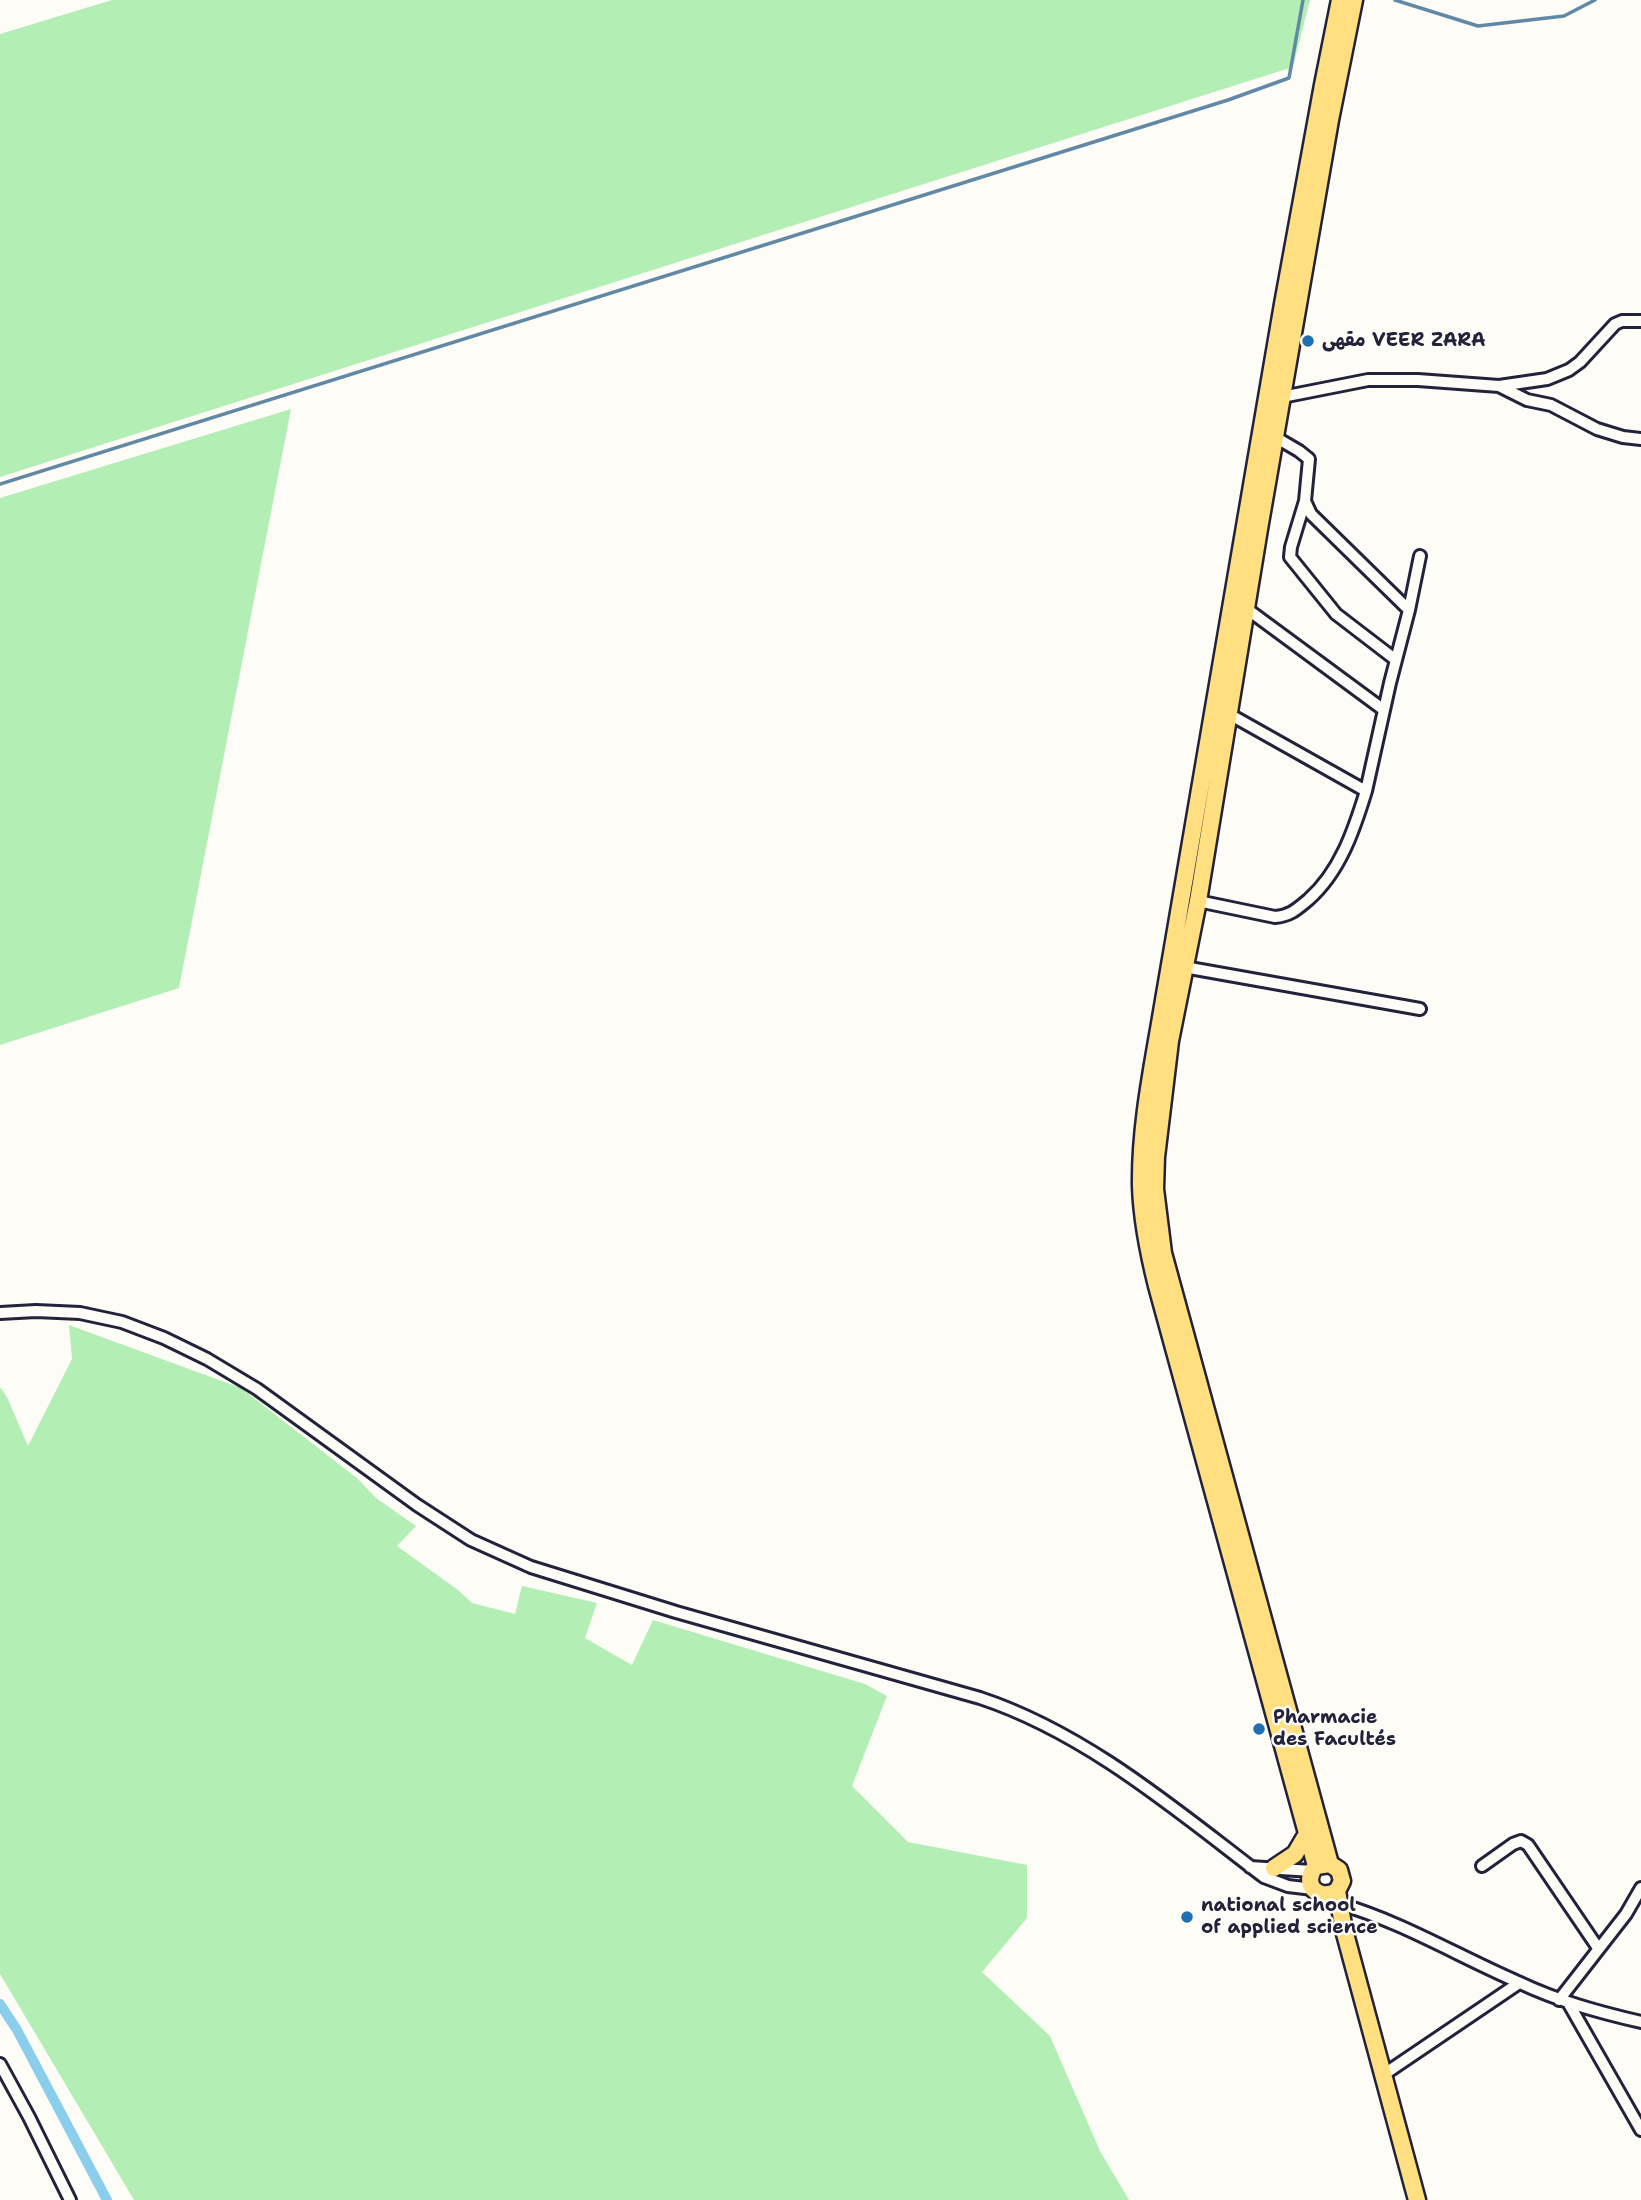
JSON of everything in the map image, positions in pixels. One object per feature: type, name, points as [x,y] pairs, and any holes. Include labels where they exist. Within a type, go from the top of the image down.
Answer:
[{"type":"highway","points":[[1319,1867],[1157,1286],[1150,1256],[1141,1187],[1146,1111],[1162,1012],[1283,304],[1340,0]]},
{"type":"highway","points":[[1354,0],[1275,437],[1198,901],[1170,1041],[1156,1157],[1156,1189],[1163,1253],[1319,1867],[1310,1880],[1328,1895],[1344,1930],[1417,2200]]},
{"type":"highway","points":[[1274,1868],[1295,1854],[1308,1832]]},
{"type":"highway","points":[[1319,1867],[1339,1870],[1341,1875],[1342,1881],[1328,1895]]},
{"type":"street","points":[[1282,397],[1368,380],[1419,380],[1499,386],[1525,384],[1559,375],[1580,362],[1615,324],[1631,320],[1641,321]]},
{"type":"street","points":[[1499,386],[1527,400],[1550,405],[1597,429],[1641,439]]},
{"type":"street","points":[[1275,437],[1308,459],[1305,501],[1290,557],[1336,614],[1396,660]]},
{"type":"street","points":[[1305,501],[1311,514],[1409,610]]},
{"type":"street","points":[[1198,901],[1275,917],[1284,916],[1293,912],[1321,888],[1332,873],[1356,825],[1366,791],[1420,556]]},
{"type":"street","points":[[1247,609],[1384,710]]},
{"type":"street","points":[[1229,713],[1366,791]]},
{"type":"street","points":[[1184,967],[1420,1009]]},
{"type":"street","points":[[0,1313],[80,1313],[122,1322],[164,1338],[207,1359],[257,1389],[417,1505],[471,1540],[531,1567],[710,1622],[980,1698],[1024,1715],[1066,1736],[1125,1774],[1275,1883],[1328,1895],[1372,1913],[1564,2002],[1641,2022]]},
{"type":"street","points":[[1482,1866],[1513,1844],[1521,1841],[1528,1845],[1598,1948]]},
{"type":"street","points":[[1250,1867],[1319,1867]]},
{"type":"street","points":[[1564,2002],[1598,1948],[1626,1914],[1641,1888]]},
{"type":"street","points":[[1383,2076],[1519,1983]]},
{"type":"street","points":[[1564,2002],[1641,2130]]},
{"type":"street","points":[[0,2064],[70,2200]]},
{"type":"green space","points":[[112,0],[1310,0],[1293,67],[0,477],[0,34]]},
{"type":"green space","points":[[291,409],[179,988],[0,1045],[0,498]]},
{"type":"green space","points":[[69,1325],[241,1388],[358,1479],[376,1498],[416,1526],[397,1546],[472,1603],[515,1614],[522,1586],[597,1603],[585,1638],[632,1665],[653,1620],[865,1684],[887,1696],[852,1786],[908,1842],[1027,1865],[1027,1918],[982,1972],[1050,2036],[1100,2151],[1129,2200],[134,2200],[0,1974],[0,1387],[28,1446],[72,1359]]},
{"type":"waterway","points":[[0,484],[1228,100],[1289,78],[1303,0]]},
{"type":"waterway","points":[[1395,0],[1478,26],[1564,16],[1595,0]]},
{"type":"waterway","points":[[0,2004],[17,2030],[107,2200]]},
{"type":"place","name":"مقهى VEER ZARA","points":[[1308,341]]},
{"type":"place","name":"Pharmacie des Facultés","points":[[1259,1729]]},
{"type":"place","name":"national school of applied science","points":[[1187,1917]]}]
